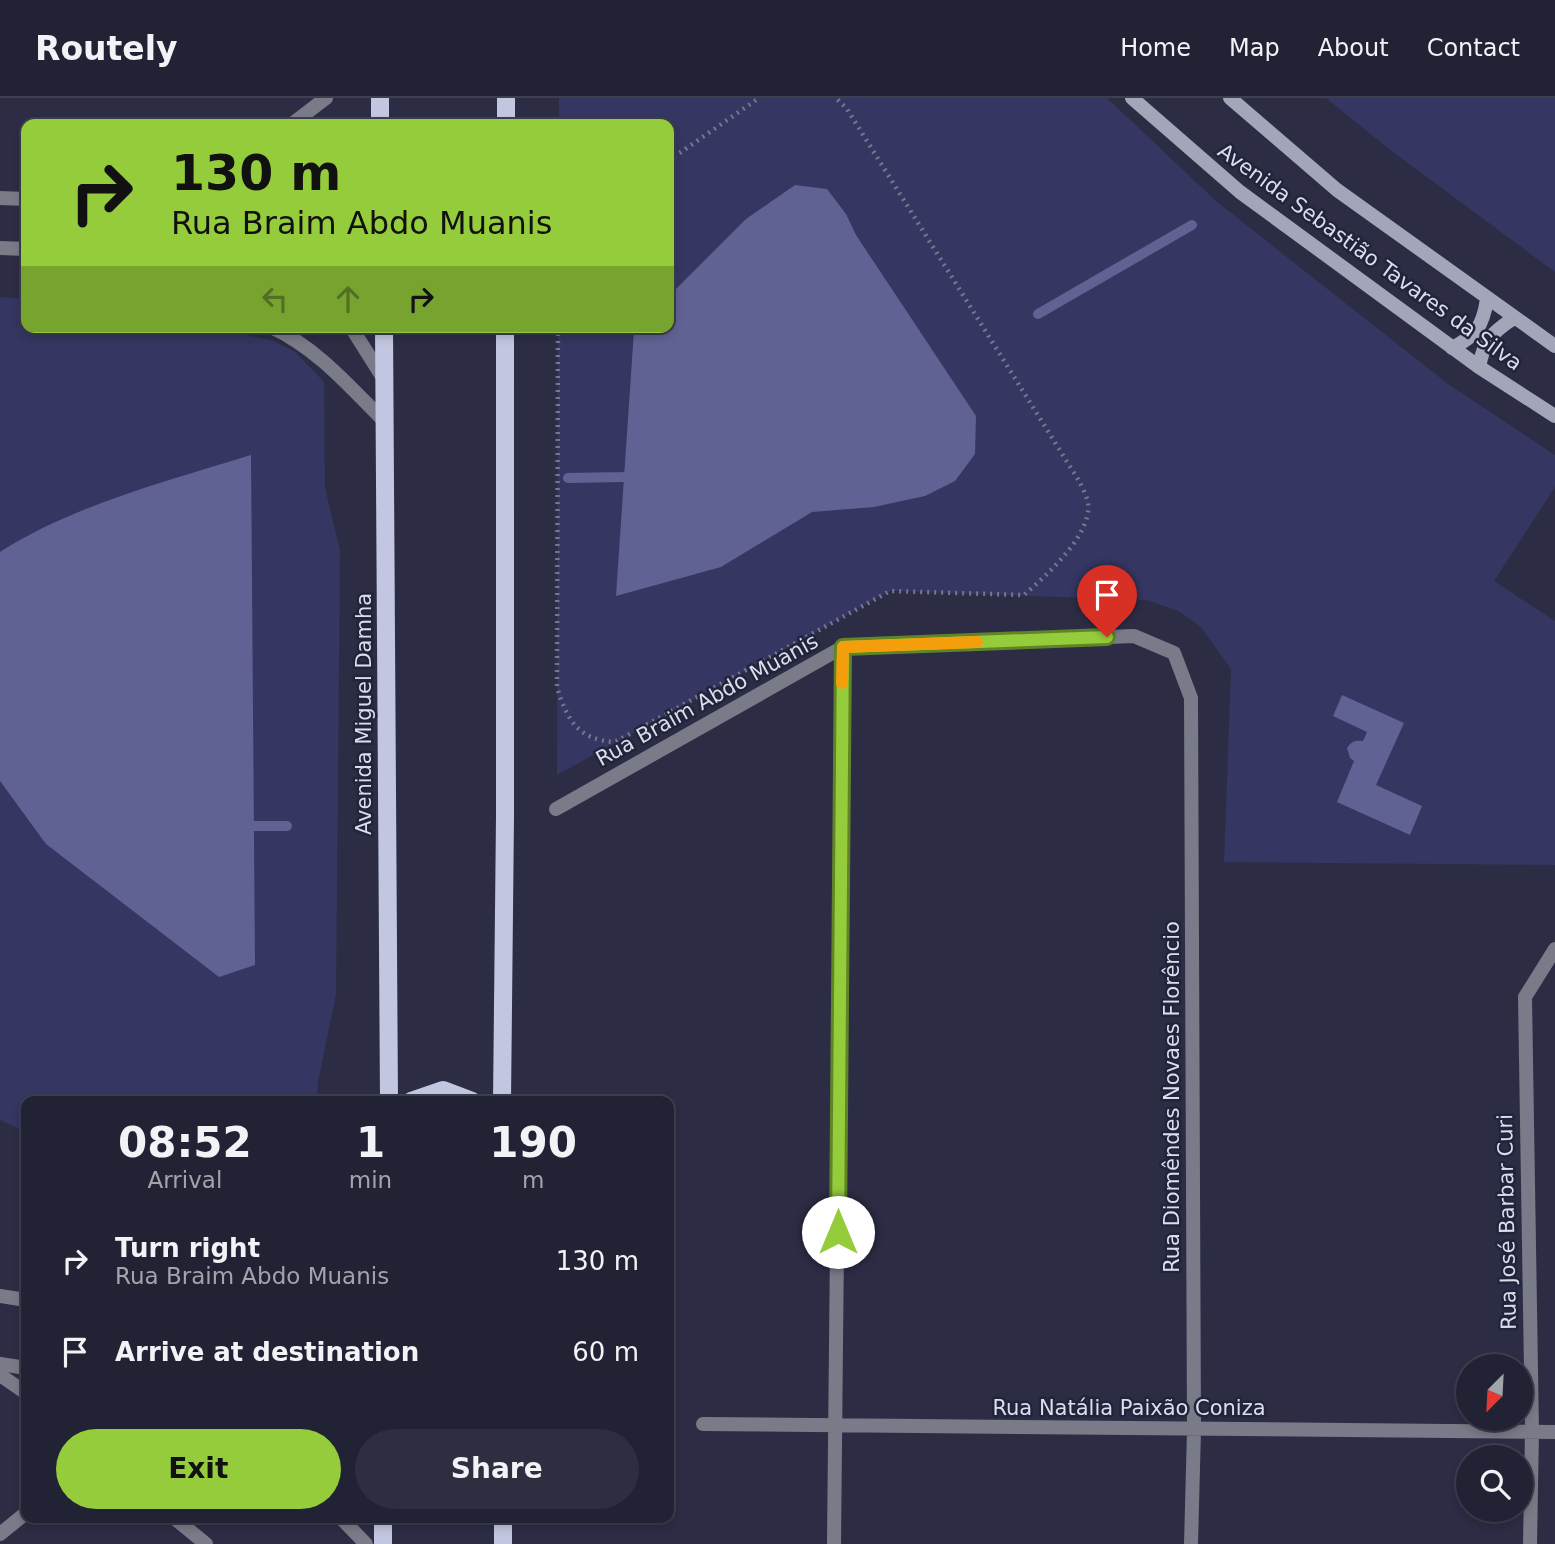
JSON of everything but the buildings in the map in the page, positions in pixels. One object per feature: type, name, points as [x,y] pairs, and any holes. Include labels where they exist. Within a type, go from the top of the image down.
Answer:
[{"type":"main road","points":[[379,119],[380,98]]},
{"type":"main road","points":[[506,98],[506,119]]},
{"type":"main road","name":"Avenida Sebastião Tavares da Silva","points":[[1132,98],[1240,192],[1452,348],[1555,416]]},
{"type":"main road","name":"Avenida Sebastião Tavares da Silva","points":[[1230,98],[1337,190],[1555,346]]},
{"type":"main road","points":[[1452,348],[1469,340],[1484,319],[1487,299]]},
{"type":"main road","points":[[1479,367],[1483,348],[1496,330],[1514,318]]},
{"type":"main road","name":"Avenida Miguel Damha","points":[[384,333],[389,1096]]},
{"type":"main road","points":[[502,1096],[505,333]]},
{"type":"main road","points":[[422,1096],[443,1090],[459,1096]]},
{"type":"main road","points":[[383,1523],[383,1544]]},
{"type":"main road","points":[[503,1523],[503,1544]]},
{"type":"street","points":[[299,119],[326,98]]},
{"type":"street","points":[[0,198],[21,199]]},
{"type":"street","points":[[0,248],[21,249]]},
{"type":"street","points":[[281,333],[341,377],[385,422]]},
{"type":"street","points":[[355,333],[385,381]]},
{"type":"street","name":"Rua Braim Abdo Muanis","points":[[556,809],[843,647],[1134,636],[1174,653]]},
{"type":"street","points":[[834,1544],[843,647]]},
{"type":"street","name":"Rua Diomêndes Novaes Florêncio","points":[[1174,653],[1191,698],[1194,1430],[1191,1544]]},
{"type":"street","name":"Rua José Barbar Curi","points":[[1530,1354],[1525,997],[1555,949]]},
{"type":"street","points":[[0,1296],[21,1299]]},
{"type":"street","points":[[0,1364],[21,1366]]},
{"type":"street","points":[[0,1375],[21,1390]]},
{"type":"street","name":"Rua Natália Paixão Coniza","points":[[703,1424],[1456,1432]]},
{"type":"street","name":"Rua José Barbar Curi","points":[[1530,1544],[1531,1432]]},
{"type":"street","name":"Rua Natália Paixão Coniza","points":[[1533,1432],[1555,1432]]},
{"type":"street","points":[[0,1534],[21,1517]]},
{"type":"street","points":[[180,1523],[206,1544]]},
{"type":"street","points":[[346,1523],[366,1544]]},
{"type":"path","points":[[674,157],[759,98]]},
{"type":"path","points":[[558,333],[557,687],[565,713],[589,737],[615,742],[890,591],[1024,595],[1063,560],[1086,519],[1088,502],[1079,481],[927,237],[847,109],[836,98]]},
{"type":"shaded area","points":[[559,98],[1107,98],[1217,202],[1448,384],[1555,455],[1555,487],[1494,581],[1555,621],[1555,865],[1224,862],[1231,669],[1200,626],[1178,611],[1147,600],[890,591],[557,775],[558,333],[674,333],[674,119],[559,119]]},
{"type":"shaded area","points":[[1326,98],[1555,98],[1555,272],[1393,152]]},
{"type":"shaded area","points":[[0,297],[21,299],[21,333],[183,333],[246,335],[272,340],[295,352],[324,382],[325,488],[340,551],[336,994],[317,1096],[21,1096],[21,1130],[0,1120]]},
{"type":"water","points":[[795,185],[827,189],[846,214],[856,235],[976,416],[975,454],[955,481],[925,496],[874,507],[812,512],[721,567],[616,596],[634,333],[674,333],[674,291],[746,219]]},
{"type":"water","points":[[251,455],[255,965],[219,977],[46,844],[0,781],[0,552],[28,535],[90,508]]},
{"type":"water","points":[[1342,695],[1404,723],[1376,785],[1422,806],[1410,835],[1337,802],[1354,761],[1347,748],[1354,742],[1363,741],[1367,732],[1333,716]]},
{"type":"waterway","points":[[1038,314],[1192,225]]},
{"type":"waterway","points":[[568,478],[624,477],[634,473]]},
{"type":"waterway","points":[[242,822],[254,826],[287,826]]},
{"type":"slow traffic","points":[[842,683],[843,647],[977,642]]},
{"type":"route","points":[[838,1232],[843,647],[1107,637]]}]
